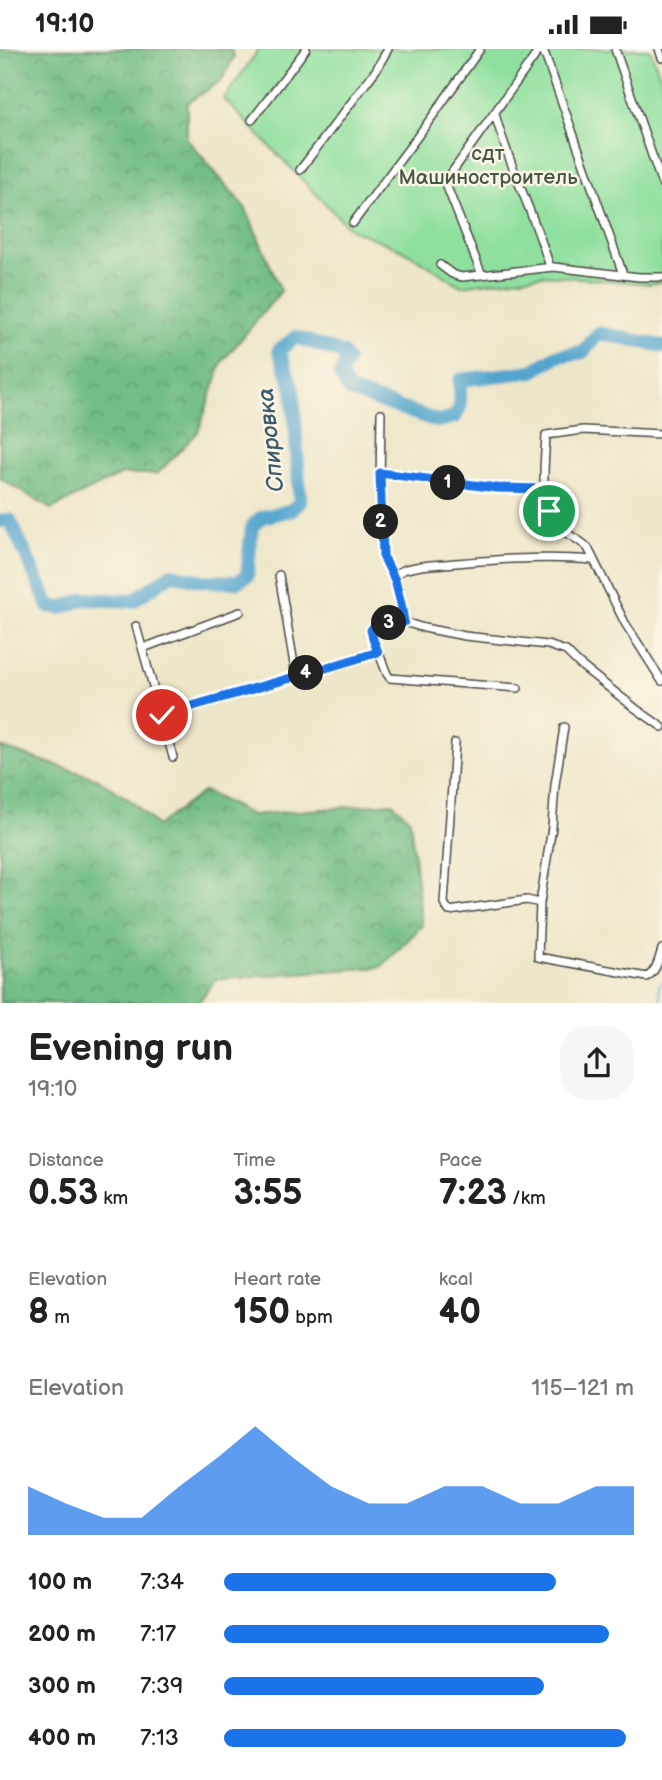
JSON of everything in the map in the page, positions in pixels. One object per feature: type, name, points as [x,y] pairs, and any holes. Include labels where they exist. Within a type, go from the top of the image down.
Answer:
[{"type":"street","points":[[252,120],[306,49]]},
{"type":"street","points":[[300,170],[376,70],[388,49]]},
{"type":"street","points":[[353,223],[480,49]]},
{"type":"street","points":[[482,275],[445,182],[542,49]]},
{"type":"street","points":[[542,49],[623,274]]},
{"type":"street","points":[[615,49],[662,184]]},
{"type":"street","points":[[659,49],[662,58]]},
{"type":"street","points":[[495,114],[501,138],[550,267]]},
{"type":"street","points":[[440,265],[457,276],[470,277],[550,267],[662,277]]},
{"type":"street","points":[[382,413],[380,473],[383,556],[393,575],[404,622]]},
{"type":"street","points":[[662,434],[583,430],[547,435],[544,489],[553,521],[588,548],[625,623],[662,681]]},
{"type":"street","points":[[380,473],[497,488],[544,489]]},
{"type":"street","points":[[393,575],[421,566],[524,558],[593,560]]},
{"type":"street","points":[[279,575],[296,675]]},
{"type":"street","points":[[143,648],[240,612]]},
{"type":"street","points":[[518,688],[390,678],[371,630],[375,625],[404,622],[465,636],[548,645],[566,651],[625,701],[662,727]]},
{"type":"street","points":[[136,626],[173,757]]},
{"type":"street","points":[[162,715],[378,652]]},
{"type":"street","points":[[564,727],[540,903],[538,957],[647,977],[657,965],[662,949]]},
{"type":"street","points":[[455,743],[444,903],[449,911],[527,901],[540,903]]},
{"type":"green space","points":[[0,49],[230,49],[234,56],[222,80],[187,103],[187,139],[246,209],[281,291],[222,362],[198,432],[157,474],[122,474],[51,509],[0,478]]},
{"type":"green space","name":"сдт Машиностроитель","points":[[259,49],[650,49],[662,81],[662,282],[650,284],[544,275],[461,286],[403,250],[350,229],[224,99]]},
{"type":"green space","points":[[0,747],[98,779],[134,803],[157,826],[204,791],[251,815],[393,803],[410,820],[422,926],[381,967],[216,979],[198,1003],[0,1003]]},
{"type":"waterway","name":"Спировка","points":[[0,521],[10,520],[49,606],[61,608],[84,599],[133,601],[171,574],[203,581],[237,582],[247,576],[252,526],[262,517],[292,510],[300,502],[293,389],[279,350],[296,337],[342,353],[347,361],[340,375],[350,391],[438,421],[455,417],[460,407],[460,380],[533,371],[557,356],[583,352],[599,333],[662,346]]},
{"type":"waterway","points":[[661,1003],[659,985],[662,982]]},
{"type":"route","points":[[162,715],[378,652],[371,630],[375,625],[404,622],[395,580],[383,556],[380,473],[497,488],[544,489],[549,511]]}]
